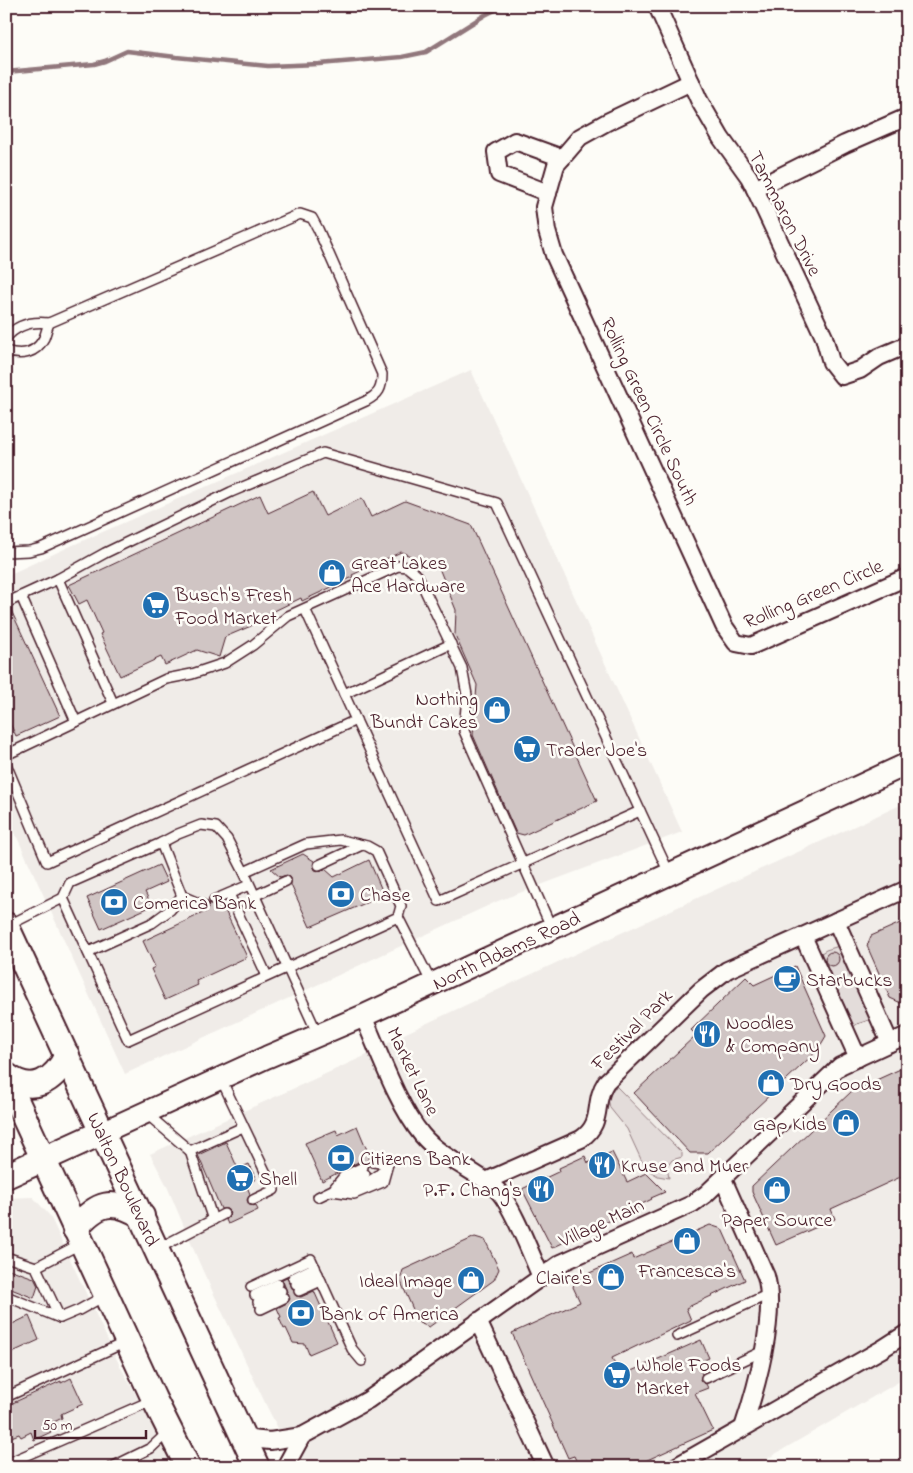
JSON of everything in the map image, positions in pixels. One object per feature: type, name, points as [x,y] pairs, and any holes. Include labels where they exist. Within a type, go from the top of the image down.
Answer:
[{"type":"main road","name":"Walton Boulevard","points":[[7,926],[257,1467]]},
{"type":"main road","points":[[6,1076],[21,1084],[30,1085],[46,1082],[58,1070],[67,1056]]},
{"type":"main road","points":[[6,1076],[154,1399],[188,1467]]},
{"type":"main road","points":[[6,1176],[103,1132]]},
{"type":"main road","points":[[79,1236],[91,1212],[106,1205],[124,1206],[142,1216]]},
{"type":"street","name":"Tammaron Drive","points":[[657,6],[699,100],[755,189],[824,337],[831,362],[842,376],[860,370],[879,357],[907,345]]},
{"type":"street","name":"Rolling Green Circle South","points":[[691,82],[580,137],[556,165],[544,206],[547,231],[554,255],[724,626],[736,643]]},
{"type":"street","points":[[755,189],[846,144],[907,117]]},
{"type":"street","points":[[548,193],[499,174],[496,152],[515,141],[562,158]]},
{"type":"street","name":"Rolling Green Circle","points":[[736,643],[751,646],[907,577]]},
{"type":"street","name":"North Adams Road","points":[[103,1132],[364,1016],[907,764]]},
{"type":"street","name":"Festival Park","points":[[486,1181],[580,1139],[589,1133],[597,1117],[599,1098],[606,1082],[701,990],[727,970],[907,889]]},
{"type":"street","points":[[836,921],[890,1043]]},
{"type":"street","points":[[803,936],[858,1058]]},
{"type":"street","name":"Market Lane","points":[[364,1016],[390,1077],[416,1127],[433,1146],[498,1190],[504,1198],[541,1277]]},
{"type":"street","name":"Village Main","points":[[241,1434],[252,1439],[270,1441],[302,1436],[368,1400],[561,1263],[692,1204],[723,1179],[840,1066],[907,1035]]},
{"type":"street","points":[[723,1179],[766,1276],[769,1294],[769,1316],[763,1351],[755,1391],[743,1428]]},
{"type":"street","points":[[478,1321],[546,1467]]},
{"type":"street","points":[[675,1467],[882,1350],[907,1333]]},
{"type":"street","points":[[284,1467],[302,1436]]},
{"type":"lane","points":[[6,338],[14,329],[21,326],[38,322],[49,323],[300,214],[312,218],[318,229],[382,374],[382,386],[379,392],[366,401],[55,541],[29,551],[6,552]]},
{"type":"lane","points":[[6,351],[16,354],[28,353],[42,341],[49,323]]},
{"type":"lane","points":[[6,603],[223,496],[323,453],[497,503],[670,875]]},
{"type":"lane","points":[[6,755],[166,679],[192,674],[225,663],[253,645],[288,616],[398,566],[407,567],[418,576],[462,668],[467,695],[464,731],[552,929]]},
{"type":"lane","points":[[58,579],[113,703]]},
{"type":"lane","points":[[21,596],[76,722]]},
{"type":"lane","points":[[305,609],[439,900],[640,811]]},
{"type":"lane","points":[[344,694],[451,644]]},
{"type":"lane","points":[[6,764],[47,862],[356,720]]},
{"type":"lane","points":[[7,926],[63,898],[70,883],[201,825],[216,827],[227,839],[244,872],[318,1035]]},
{"type":"lane","points":[[244,872],[306,844],[341,840],[362,845],[376,851],[401,906],[398,917],[432,984]]},
{"type":"lane","points":[[161,843],[182,896],[203,904]]},
{"type":"lane","points":[[319,865],[362,845]]},
{"type":"lane","points":[[254,896],[286,881]]},
{"type":"lane","points":[[214,900],[250,885]]},
{"type":"lane","points":[[229,894],[267,976]]},
{"type":"lane","points":[[88,952],[152,923],[170,910],[182,896]]},
{"type":"lane","points":[[63,898],[128,1040],[398,917]]},
{"type":"lane","points":[[221,1079],[274,1190],[253,1200]]},
{"type":"lane","points":[[146,1113],[190,1151],[213,1220]]},
{"type":"lane","points":[[190,1151],[243,1127]]},
{"type":"lane","points":[[332,1191],[354,1194],[383,1182],[388,1164],[374,1166]]},
{"type":"lane","points":[[318,1198],[364,1171]]},
{"type":"lane","points":[[156,1249],[224,1214]]},
{"type":"lane","points":[[36,1267],[79,1236]]},
{"type":"lane","points":[[6,1257],[36,1267],[60,1318]]},
{"type":"lane","points":[[256,1298],[311,1259],[352,1349],[362,1361]]},
{"type":"lane","points":[[318,1274],[296,1284],[318,1274]]},
{"type":"lane","points":[[256,1298],[281,1291],[256,1298]]},
{"type":"lane","points":[[677,1336],[769,1294]]},
{"type":"lane","points":[[6,1296],[60,1318],[106,1295]]},
{"type":"lane","points":[[6,1397],[128,1341]]},
{"type":"lane","points":[[706,1378],[763,1351]]},
{"type":"lane","points":[[6,1464],[154,1399]]},
{"type":"lane","points":[[112,1467],[151,1448],[170,1431]]},
{"type":"shaded area","points":[[471,370],[682,832],[498,901],[125,1074],[6,813],[6,576]]},
{"type":"shaded area","points":[[907,802],[907,1377],[753,1467],[298,1467],[268,1409],[202,1269],[166,1184],[150,1154],[369,1054],[406,1033],[560,961]]},
{"type":"shaded area","points":[[839,946],[872,1019],[857,1024],[851,1029],[818,955]]},
{"type":"shaded area","points":[[617,1087],[682,1153],[682,1157],[672,1160],[667,1167],[669,1178],[658,1176],[645,1168],[627,1129],[610,1108],[608,1099],[614,1088]]},
{"type":"shaded area","points":[[33,1197],[50,1216],[119,1364],[176,1467],[6,1467],[6,1198]]},
{"type":"building","points":[[313,492],[325,516],[362,498],[371,517],[405,501],[471,525],[597,801],[524,835],[516,833],[473,735],[477,685],[455,635],[456,610],[439,568],[401,552],[302,601],[301,598],[264,616],[251,626],[225,637],[219,657],[197,650],[165,665],[161,657],[120,676],[100,634],[102,633],[87,600],[79,604],[69,585],[260,495],[268,513]]},
{"type":"building","points":[[10,608],[60,716],[16,736],[6,715],[6,609]]},
{"type":"building","points":[[303,854],[314,861],[315,870],[325,869],[334,877],[369,860],[384,895],[310,927],[291,885],[291,878],[287,875],[280,877],[271,869]]},
{"type":"building","points":[[159,865],[167,882],[145,892],[152,906],[101,929],[87,898]]},
{"type":"building","points":[[209,903],[217,907],[222,904],[247,957],[196,981],[198,985],[165,1000],[151,969],[155,967],[143,941],[207,911]]},
{"type":"building","points":[[907,920],[907,1000],[901,1003],[890,998],[867,946],[871,936]]},
{"type":"building","points":[[832,952],[837,954],[839,959],[837,964],[832,966],[827,964],[825,959],[827,954]]},
{"type":"building","points":[[795,966],[826,1036],[817,1051],[708,1153],[690,1153],[634,1093],[696,1035],[691,1030],[746,977],[754,985]]},
{"type":"building","points":[[907,1066],[907,1154],[901,1157],[907,1169],[907,1174],[831,1209],[835,1219],[776,1245],[752,1192],[752,1186],[852,1091]]},
{"type":"building","name":"Citizens Bank","points":[[357,1126],[370,1157],[367,1162],[360,1161],[322,1181],[305,1143],[336,1130],[338,1135]]},
{"type":"building","points":[[226,1142],[238,1169],[249,1164],[256,1179],[246,1184],[250,1194],[247,1200],[249,1205],[256,1206],[258,1210],[228,1224],[226,1220],[230,1212],[227,1209],[221,1209],[198,1155]]},
{"type":"building","points":[[612,1152],[627,1182],[646,1173],[665,1192],[651,1198],[643,1205],[552,1248],[522,1189],[560,1171],[559,1168],[585,1156],[588,1163]]},
{"type":"building","name":"Whole Foods Market","points":[[710,1225],[722,1229],[745,1280],[686,1308],[691,1320],[612,1358],[620,1376],[701,1340],[709,1358],[697,1363],[702,1374],[700,1380],[708,1388],[695,1393],[713,1430],[632,1467],[579,1467],[574,1456],[568,1458],[512,1333],[580,1302],[573,1287],[576,1279],[632,1254],[633,1259]]},
{"type":"building","points":[[475,1237],[485,1240],[499,1269],[494,1280],[429,1327],[419,1323],[400,1280],[403,1270]]},
{"type":"building","points":[[6,1268],[34,1278],[38,1286],[34,1298],[6,1287]]},
{"type":"building","name":"Bank of America","points":[[287,1277],[296,1296],[301,1297],[314,1291],[337,1342],[309,1354],[305,1344],[293,1343],[286,1328],[284,1329],[277,1308],[287,1303],[290,1299],[282,1279]]},
{"type":"building","points":[[29,1316],[39,1340],[6,1355],[6,1327]]},
{"type":"building","points":[[71,1378],[83,1404],[61,1414],[62,1418],[48,1425],[51,1432],[34,1440],[31,1432],[21,1437],[19,1434],[6,1439],[6,1406]]},
{"type":"waterway","points":[[6,72],[94,64],[127,51],[268,66],[402,57],[426,52],[485,15],[503,6]]},
{"type":"place","name":"Great Lakes Ace Hardware","points":[[332,573]]},
{"type":"place","name":"Busch's Fresh Food Market","points":[[156,605]]},
{"type":"place","name":"Nothing Bundt Cakes","points":[[497,710]]},
{"type":"place","name":"Trader Joe's","points":[[527,749]]},
{"type":"place","name":"Chase","points":[[341,894]]},
{"type":"place","name":"Comerica Bank","points":[[114,902]]},
{"type":"place","name":"Starbucks","points":[[787,979]]},
{"type":"place","name":"Noodles & Company","points":[[707,1034]]},
{"type":"place","name":"Dry Goods","points":[[771,1083]]},
{"type":"place","name":"Gap Kids","points":[[846,1123]]},
{"type":"place","name":"Citizens Bank","points":[[341,1158]]},
{"type":"place","name":"Kruse and Muer","points":[[602,1165]]},
{"type":"place","name":"Shell","points":[[240,1178]]},
{"type":"place","name":"P.F. Chang's","points":[[541,1189]]},
{"type":"place","name":"Paper Source","points":[[777,1190]]},
{"type":"place","name":"Francesca's","points":[[687,1241]]},
{"type":"place","name":"Claire's","points":[[611,1277]]},
{"type":"place","name":"Ideal Image","points":[[471,1280]]},
{"type":"place","name":"Bank of America","points":[[301,1313]]},
{"type":"place","name":"Whole Foods Market","points":[[617,1375]]}]
